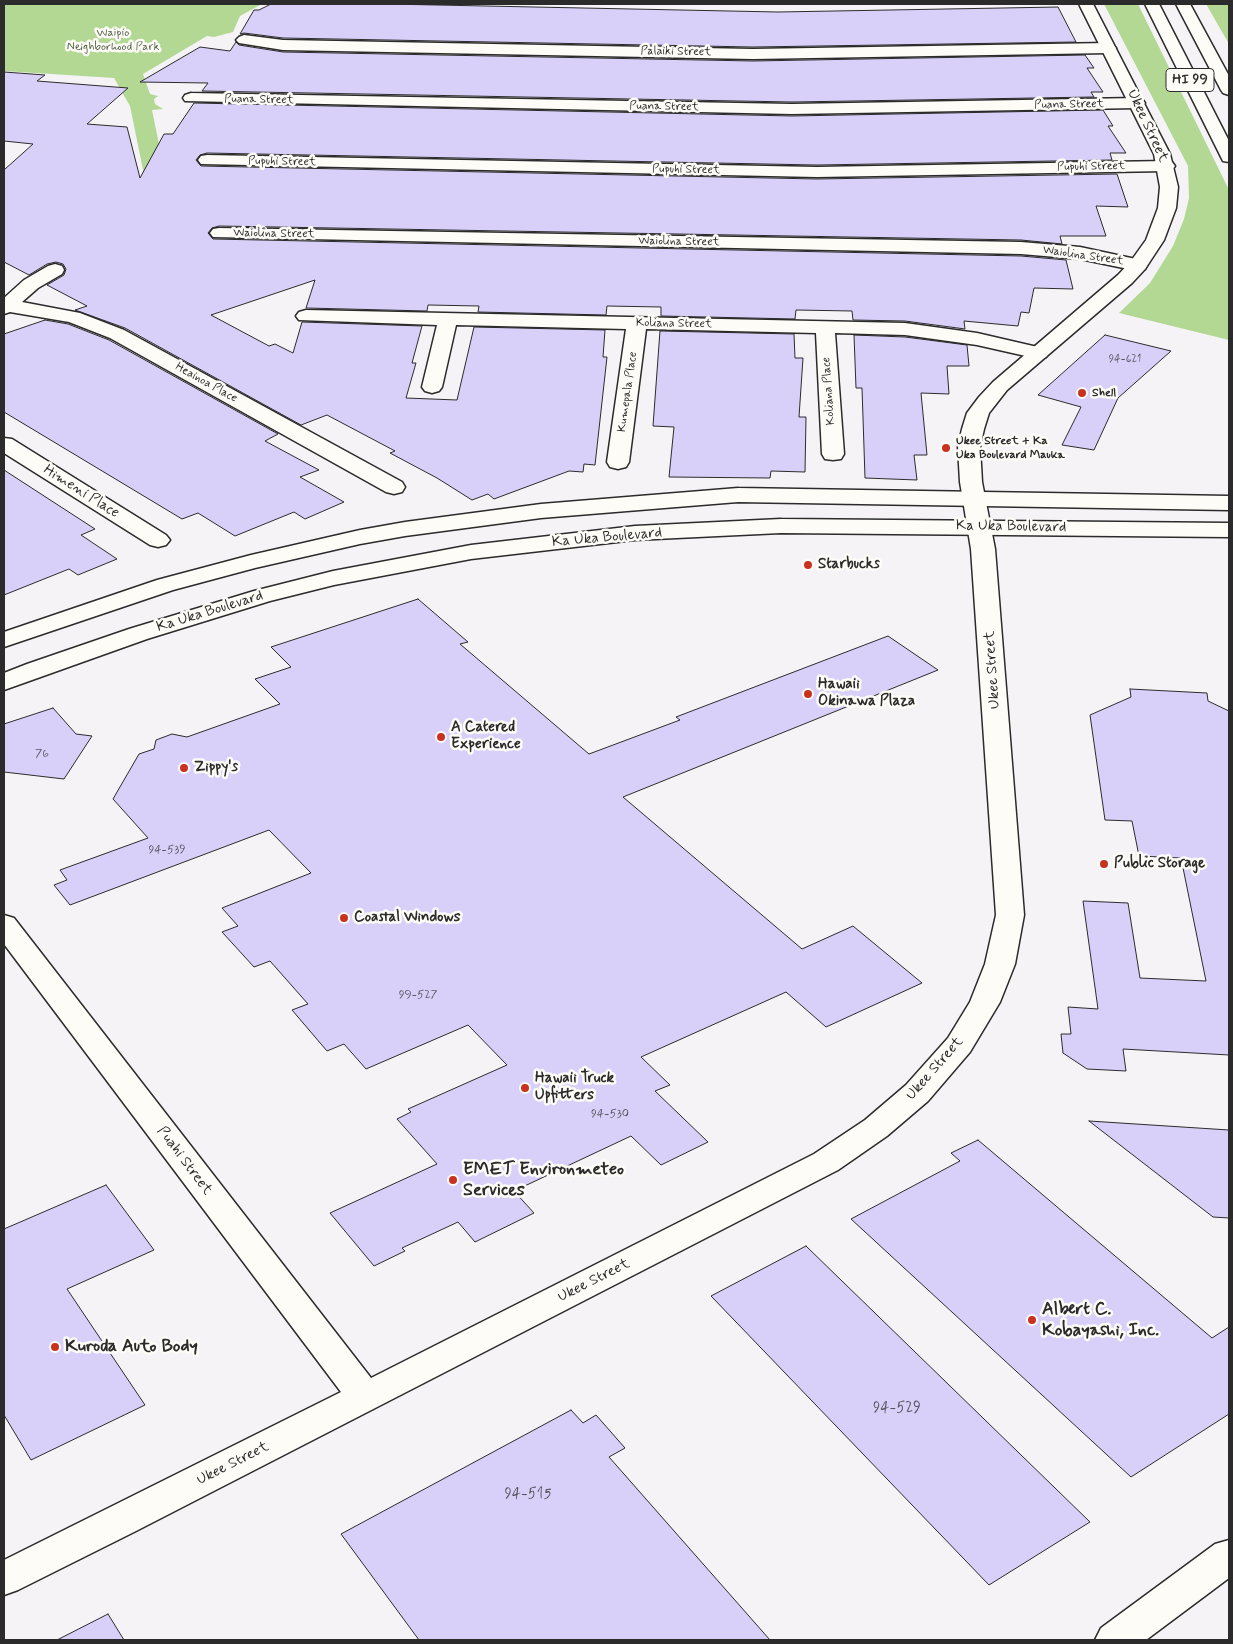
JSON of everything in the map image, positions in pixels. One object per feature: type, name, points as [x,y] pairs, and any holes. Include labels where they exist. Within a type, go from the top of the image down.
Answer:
[{"type":"street","name":"Ukee Street","points":[[4,1578],[784,1185],[826,1162],[876,1128],[901,1107],[917,1093],[960,1045],[985,1002],[1000,964],[1010,915],[983,549],[976,513],[969,447],[973,429],[978,414],[986,400],[1000,386],[1125,279],[1138,264],[1155,240],[1164,217],[1169,187],[1166,166],[1137,103],[1086,4]]},
{"type":"street","name":"HI 99","points":[[1152,4],[1229,157]]},
{"type":"street","name":"HI 99","points":[[1183,4],[1229,90]]},
{"type":"street","name":"Palaiki Street","points":[[244,40],[283,45],[761,54],[1108,48]]},
{"type":"street","name":"Puana Street","points":[[191,98],[792,109],[1137,103]]},
{"type":"street","name":"Pupuhi Street","points":[[206,160],[817,172],[1166,166]]},
{"type":"street","name":"Waiolina Street","points":[[218,233],[1021,248],[1080,253],[1138,264]]},
{"type":"street","points":[[6,307],[32,284],[55,270]]},
{"type":"street","name":"Heainoa Place","points":[[6,307],[73,317],[117,334],[394,487]]},
{"type":"street","name":"Koliana Street","points":[[306,316],[905,329],[944,333],[1039,353]]},
{"type":"street","points":[[432,387],[448,319]]},
{"type":"street","name":"Kumepala Place","points":[[618,462],[637,323]]},
{"type":"street","name":"Koliana Place","points":[[825,327],[833,454]]},
{"type":"street","name":"Himeni Place","points":[[4,444],[158,540]]},
{"type":"street","name":"Ka Uka Boulevard","points":[[4,640],[165,585],[242,564],[360,537],[405,529],[541,511],[738,495],[1229,530]]},
{"type":"street","name":"Ka Uka Boulevard","points":[[4,682],[138,634],[262,596],[334,578],[471,552],[635,534],[976,513],[1134,500],[1229,502]]},
{"type":"street","points":[[360,537],[397,538],[471,552],[485,538],[502,526],[541,511]]},
{"type":"street","name":"Puahi Street","points":[[4,924],[365,1397]]},
{"type":"street","points":[[1130,1636],[1229,1556]]},
{"type":"green space","name":"Waipio Neighborhood Park","points":[[4,4],[262,4],[240,16],[233,32],[214,37],[207,36],[143,74],[150,94],[158,96],[154,99],[155,104],[163,109],[152,110],[161,154],[153,219],[130,106],[114,78],[4,71]]},
{"type":"green space","points":[[1104,4],[1138,4],[1229,190],[1229,340],[1119,313],[1150,283],[1173,246],[1184,219],[1189,198],[1188,166]]},
{"type":"green space","points":[[1206,4],[1229,4],[1229,44]]},
{"type":"building","points":[[271,4],[388,4],[778,12],[1058,7],[1076,42],[753,47],[283,38],[240,34],[254,10],[259,10]]},
{"type":"building","points":[[236,42],[239,45],[283,52],[753,61],[1085,55],[1094,68],[1087,68],[1103,92],[1091,92],[1094,97],[792,102],[202,91],[208,83],[140,82],[200,47],[230,51]]},
{"type":"building","points":[[4,72],[45,75],[37,81],[128,88],[87,124],[127,127],[140,178],[164,134],[173,134],[194,103],[792,116],[1103,110],[1113,126],[1108,126],[1126,153],[1110,153],[1112,160],[817,165],[207,153],[200,155],[196,160],[201,166],[817,179],[1117,174],[1128,207],[1096,206],[1106,236],[1060,236],[1062,244],[1021,240],[219,226],[212,228],[208,233],[213,239],[1021,256],[1066,260],[1073,289],[1034,288],[1029,313],[1021,312],[1018,326],[964,321],[965,329],[905,321],[853,320],[852,311],[796,310],[795,319],[661,316],[661,307],[607,306],[606,315],[478,312],[479,306],[428,305],[427,311],[306,308],[315,280],[211,315],[269,346],[275,344],[293,353],[302,322],[422,326],[412,363],[416,363],[406,398],[457,400],[474,327],[605,330],[603,357],[607,357],[595,465],[584,464],[583,472],[569,471],[494,499],[488,494],[472,500],[437,478],[390,453],[395,451],[327,415],[301,425],[125,328],[75,310],[87,306],[47,285],[64,275],[66,269],[63,264],[56,262],[47,264],[29,275],[4,262],[4,170],[33,144],[4,141]]},
{"type":"building","points":[[45,320],[68,324],[109,340],[278,434],[265,441],[319,470],[300,477],[344,502],[305,519],[294,512],[235,536],[198,513],[182,519],[4,412],[4,334]]},
{"type":"building","points":[[660,331],[794,334],[795,358],[803,358],[799,417],[806,417],[805,472],[771,471],[770,478],[669,477],[674,427],[653,426]]},
{"type":"building","points":[[854,335],[905,337],[967,345],[969,366],[947,366],[949,394],[921,393],[927,455],[914,455],[917,480],[865,478],[862,388],[856,388]]},
{"type":"building","points":[[1105,335],[1171,351],[1118,398],[1094,450],[1062,445],[1081,407],[1038,395]]},
{"type":"building","points":[[4,470],[95,529],[81,535],[117,559],[78,575],[69,569],[4,595]]},
{"type":"building","points":[[418,599],[468,642],[460,644],[589,754],[680,720],[676,717],[888,636],[938,670],[623,797],[802,949],[853,926],[922,983],[826,1027],[786,992],[641,1057],[670,1085],[655,1091],[708,1142],[661,1165],[631,1136],[514,1191],[534,1213],[475,1242],[458,1222],[402,1248],[405,1251],[374,1266],[330,1213],[437,1164],[397,1119],[411,1112],[408,1109],[507,1065],[468,1025],[366,1069],[344,1044],[327,1051],[292,1010],[308,1004],[270,961],[254,967],[222,932],[238,926],[222,908],[311,873],[269,830],[70,905],[54,885],[67,880],[60,870],[148,838],[113,799],[139,754],[154,749],[156,740],[172,734],[187,737],[280,704],[255,679],[291,667],[271,647]]},
{"type":"building","points":[[1130,689],[1207,693],[1208,701],[1229,711],[1229,1055],[1123,1049],[1126,1071],[1087,1069],[1063,1053],[1061,1034],[1071,1034],[1068,1007],[1098,1009],[1083,901],[1128,903],[1140,978],[1206,981],[1181,858],[1139,856],[1132,821],[1105,820],[1090,715],[1131,697]]},
{"type":"building","points":[[53,708],[76,734],[92,736],[64,779],[4,772],[4,724]]},
{"type":"building","points":[[1089,1121],[1229,1130],[1229,1218],[1213,1217]]},
{"type":"building","name":"Albert C. Kobayashi, Inc.","points":[[978,1140],[1212,1338],[1229,1327],[1229,1414],[1131,1477],[851,1219],[960,1161],[951,1153]]},
{"type":"building","name":"Kuroda Auto Body","points":[[106,1185],[154,1250],[67,1289],[145,1405],[31,1460],[4,1415],[4,1229]]},
{"type":"building","points":[[806,1246],[1090,1522],[989,1585],[711,1296]]},
{"type":"building","points":[[571,1410],[583,1423],[596,1415],[625,1448],[609,1457],[770,1640],[419,1640],[341,1534]]},
{"type":"building","points":[[108,1614],[124,1640],[57,1640]]},
{"type":"place","name":"Shell","points":[[1082,393]]},
{"type":"place","name":"Ukee Street + Ka Uka Boulevard Mauka","points":[[946,448]]},
{"type":"place","name":"Starbucks","points":[[808,565]]},
{"type":"place","name":"Hawaii Okinawa Plaza","points":[[808,694]]},
{"type":"place","name":"A Catered Experience","points":[[441,737]]},
{"type":"place","name":"Zippy's","points":[[184,768]]},
{"type":"place","name":"Public Storage","points":[[1104,864]]},
{"type":"place","name":"Coastal Windows","points":[[344,918]]},
{"type":"place","name":"Hawaii Truck Upfitters","points":[[525,1088]]},
{"type":"place","name":"EMET Environmeteo Services","points":[[453,1180]]},
{"type":"place","name":"Albert C. Kobayashi, Inc.","points":[[1032,1320]]},
{"type":"place","name":"Kuroda Auto Body","points":[[55,1347]]}]
